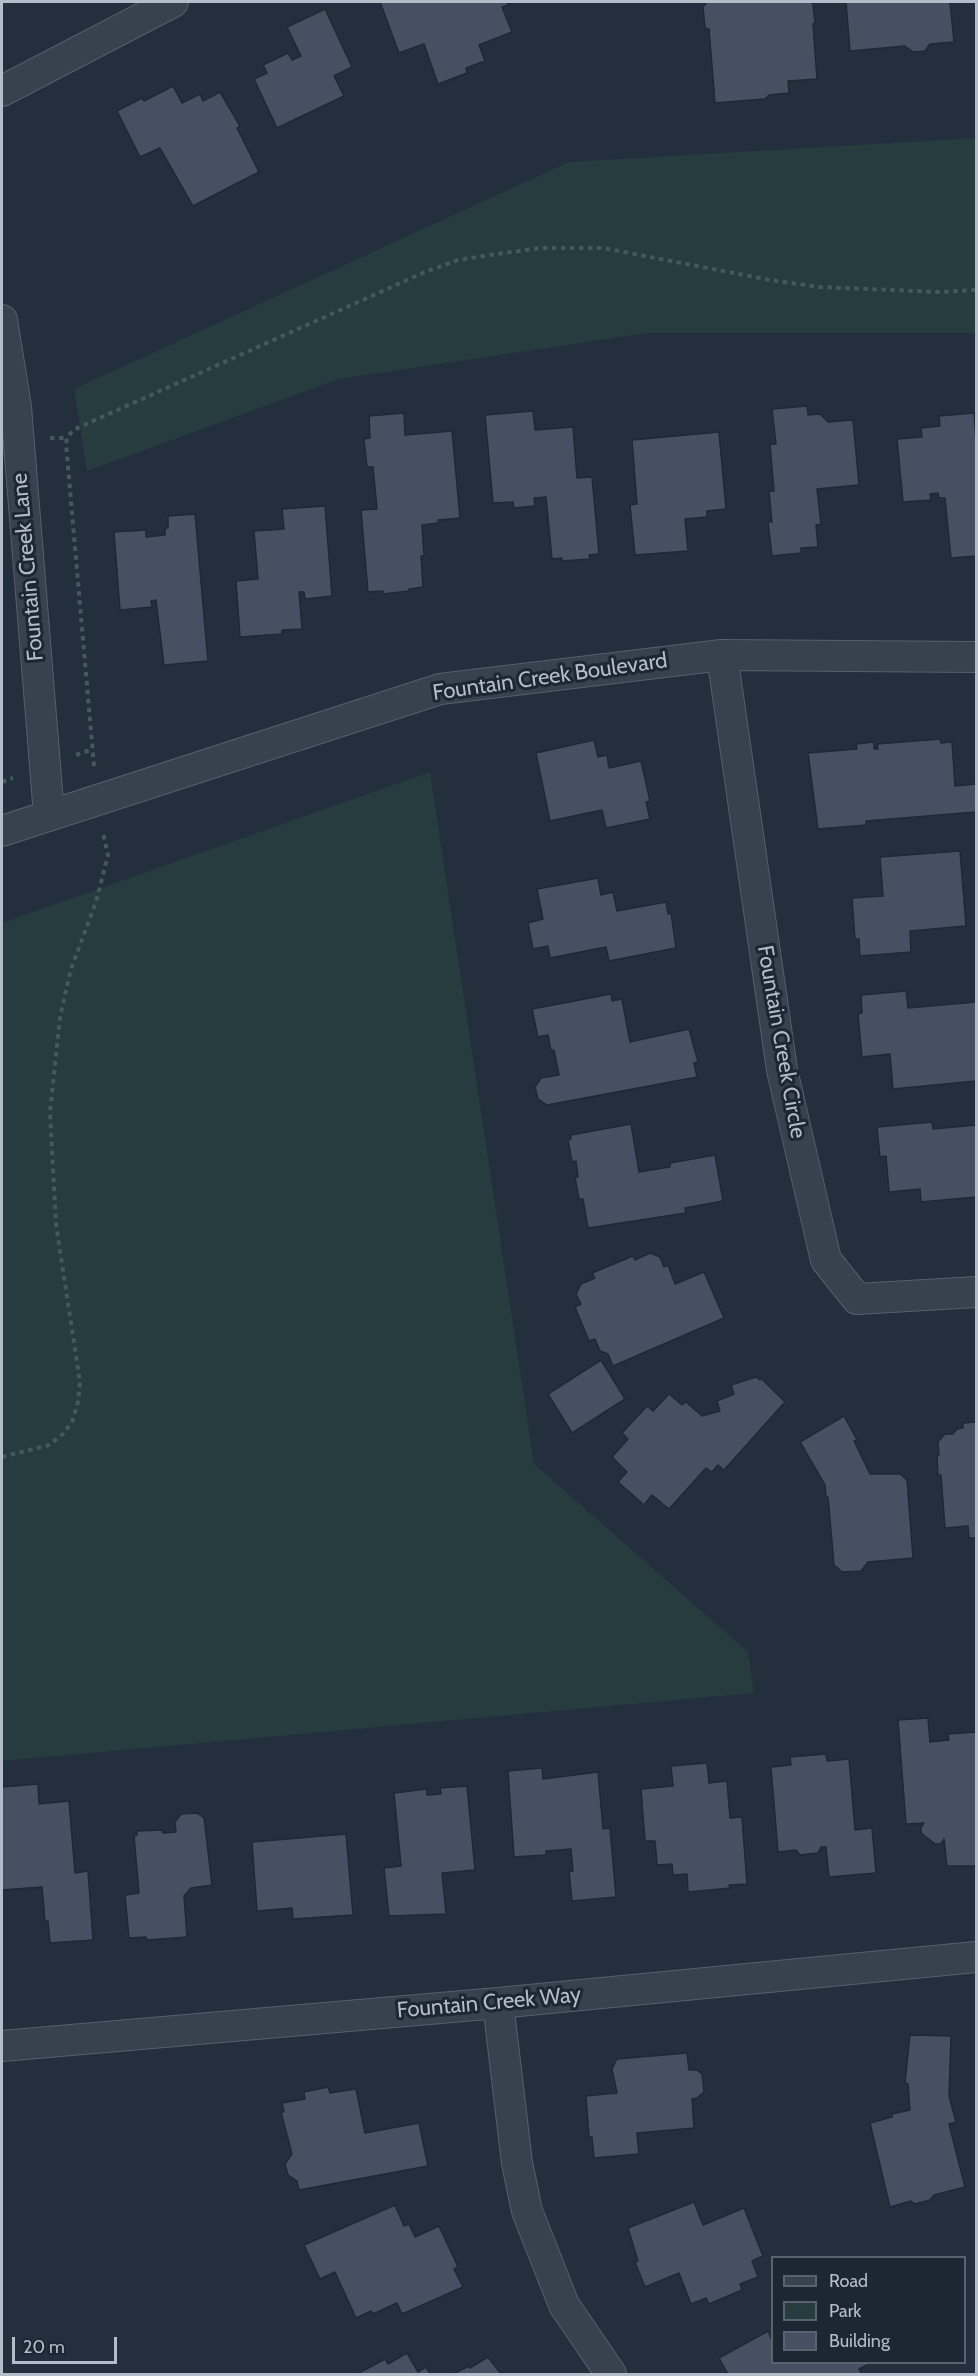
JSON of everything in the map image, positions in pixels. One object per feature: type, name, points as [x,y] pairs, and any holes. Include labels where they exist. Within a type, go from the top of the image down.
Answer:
[{"type":"street","points":[[2,90],[174,2]]},
{"type":"street","name":"Fountain Creek Lane","points":[[2,320],[16,407],[49,815]]},
{"type":"street","name":"Fountain Creek Boulevard","points":[[2,831],[440,689],[722,655],[976,657]]},
{"type":"street","name":"Fountain Creek Circle","points":[[722,655],[782,1070],[826,1260],[857,1299],[976,1292]]},
{"type":"street","name":"Fountain Creek Way","points":[[2,2046],[976,1958]]},
{"type":"street","points":[[498,2002],[517,2163],[527,2211],[564,2306],[611,2374]]},
{"type":"path","points":[[93,749],[66,444],[67,438],[74,430],[425,272],[458,260],[490,255],[542,248],[603,248],[770,280],[819,287],[939,292],[976,290]]},
{"type":"path","points":[[2,1457],[50,1445],[72,1422],[78,1402],[80,1382],[56,1224],[50,1112],[60,1017],[71,969],[96,902],[108,855]]},
{"type":"green space","points":[[976,138],[976,333],[647,333],[339,379],[87,471],[74,389],[569,162]]},
{"type":"green space","points":[[430,772],[534,1464],[748,1652],[754,1693],[2,1761],[2,923]]},
{"type":"building","points":[[380,2],[507,2],[508,5],[502,7],[512,32],[479,45],[485,61],[466,68],[467,73],[438,84],[424,44],[399,53]]},
{"type":"building","points":[[707,2],[811,2],[815,23],[813,24],[817,79],[788,81],[789,93],[769,95],[765,99],[715,103],[709,29],[705,28],[703,7]]},
{"type":"building","points":[[846,2],[950,2],[954,42],[930,44],[925,51],[913,52],[905,46],[850,51]]},
{"type":"building","points":[[325,9],[352,67],[334,76],[344,96],[277,128],[254,79],[267,73],[263,65],[288,53],[292,60],[301,56],[287,27]]},
{"type":"building","points":[[173,86],[182,103],[200,94],[203,101],[220,92],[240,126],[237,128],[259,172],[193,206],[160,148],[140,157],[117,111],[142,98],[144,101]]},
{"type":"building","points":[[807,406],[808,415],[820,414],[828,422],[853,420],[859,485],[817,489],[821,524],[816,525],[818,547],[801,548],[801,553],[772,556],[768,522],[772,522],[769,491],[774,491],[770,444],[776,444],[772,409]]},
{"type":"building","points":[[533,411],[535,430],[573,427],[577,478],[592,477],[599,554],[589,555],[590,559],[562,561],[562,558],[552,559],[546,497],[534,498],[535,506],[514,508],[513,502],[493,503],[485,415]]},
{"type":"building","points":[[404,413],[405,435],[452,431],[460,518],[438,520],[438,523],[422,525],[423,587],[383,594],[383,591],[368,592],[361,510],[377,509],[373,467],[367,467],[364,439],[370,438],[369,416]]},
{"type":"building","points":[[974,413],[976,556],[951,558],[945,498],[939,498],[938,493],[930,494],[931,500],[903,502],[897,439],[922,437],[921,428],[940,426],[939,416]]},
{"type":"building","points":[[719,432],[726,509],[707,511],[707,517],[685,519],[688,551],[635,555],[630,505],[637,504],[632,440]]},
{"type":"building","points":[[325,506],[332,596],[305,599],[304,592],[299,592],[302,629],[282,630],[282,634],[240,637],[236,581],[258,579],[254,531],[284,529],[282,509]]},
{"type":"building","points":[[195,514],[208,661],[164,665],[156,600],[151,601],[152,607],[120,610],[114,532],[146,530],[146,537],[165,535],[165,528],[168,528],[168,516]]},
{"type":"building","points":[[940,739],[941,743],[952,742],[955,786],[976,784],[976,812],[866,821],[866,825],[818,829],[808,753],[857,749],[856,744],[874,742],[874,749],[878,749],[877,744]]},
{"type":"building","points":[[594,740],[598,757],[607,755],[609,768],[641,761],[650,801],[646,802],[650,819],[606,828],[602,810],[550,821],[536,753]]},
{"type":"building","points":[[960,851],[966,926],[910,931],[911,952],[860,956],[859,939],[855,939],[852,898],[883,896],[880,857]]},
{"type":"building","points":[[598,878],[601,895],[613,892],[617,911],[666,902],[668,914],[671,913],[676,948],[609,961],[606,947],[550,958],[548,946],[533,949],[528,923],[543,919],[537,889]]},
{"type":"building","points":[[906,991],[908,1008],[976,1002],[976,1081],[893,1089],[890,1054],[862,1057],[858,1014],[862,1013],[861,995]]},
{"type":"building","points":[[611,994],[612,1001],[622,999],[630,1042],[689,1029],[698,1062],[694,1063],[697,1077],[547,1105],[538,1099],[535,1087],[541,1078],[559,1075],[554,1050],[551,1051],[548,1035],[538,1037],[532,1009]]},
{"type":"building","points":[[932,1122],[933,1129],[976,1125],[976,1197],[921,1202],[920,1189],[889,1192],[886,1156],[880,1157],[877,1127]]},
{"type":"building","points":[[631,1124],[639,1172],[670,1167],[670,1163],[715,1155],[723,1201],[685,1208],[686,1213],[588,1228],[583,1199],[579,1199],[575,1177],[578,1177],[576,1161],[572,1162],[568,1140],[571,1139],[571,1135]]},
{"type":"building","points":[[650,1253],[660,1257],[664,1267],[668,1265],[675,1284],[704,1272],[724,1318],[613,1366],[608,1354],[600,1351],[595,1339],[589,1341],[575,1307],[581,1304],[576,1294],[581,1284],[595,1278],[592,1273],[633,1256],[635,1260]]},
{"type":"building","points":[[601,1360],[625,1399],[572,1433],[548,1394]]},
{"type":"building","points":[[756,1377],[760,1380],[761,1378],[785,1402],[724,1470],[718,1465],[712,1472],[706,1468],[669,1509],[652,1495],[644,1505],[618,1482],[627,1472],[612,1457],[628,1439],[622,1433],[647,1406],[653,1411],[669,1394],[682,1405],[686,1402],[702,1416],[720,1411],[717,1401],[734,1394],[731,1385]]},
{"type":"building","points":[[844,1416],[857,1440],[854,1441],[870,1474],[900,1474],[907,1480],[913,1558],[868,1562],[861,1571],[842,1572],[834,1565],[825,1485],[800,1442]]},
{"type":"building","points":[[976,1422],[976,1538],[969,1538],[968,1526],[945,1528],[941,1475],[938,1475],[937,1456],[939,1455],[938,1442],[945,1434],[953,1434],[957,1429],[963,1428],[963,1423]]},
{"type":"building","points":[[928,1718],[930,1742],[949,1740],[948,1734],[976,1732],[976,1866],[947,1866],[944,1839],[941,1844],[935,1844],[921,1833],[924,1823],[906,1824],[898,1720]]},
{"type":"building","points":[[826,1754],[827,1761],[849,1759],[855,1830],[872,1828],[876,1873],[829,1877],[826,1847],[821,1847],[818,1853],[800,1855],[796,1850],[778,1852],[771,1767],[791,1765],[790,1757]]},
{"type":"building","points":[[707,1763],[709,1783],[727,1781],[730,1818],[742,1817],[747,1884],[688,1892],[687,1874],[673,1875],[672,1864],[657,1865],[655,1841],[645,1841],[641,1789],[673,1786],[671,1766]]},
{"type":"building","points":[[542,1768],[543,1779],[598,1772],[603,1829],[610,1828],[616,1897],[572,1901],[569,1871],[573,1871],[571,1849],[546,1851],[546,1855],[514,1857],[508,1771]]},
{"type":"building","points":[[38,1784],[39,1804],[69,1801],[75,1873],[88,1871],[93,1940],[50,1943],[48,1921],[45,1921],[42,1887],[2,1890],[2,1787]]},
{"type":"building","points":[[467,1786],[475,1870],[442,1873],[446,1914],[389,1916],[384,1868],[401,1866],[394,1793],[427,1789],[427,1795],[441,1794],[440,1788]]},
{"type":"building","points":[[197,1813],[204,1818],[212,1885],[191,1888],[184,1896],[187,1937],[147,1940],[146,1937],[129,1938],[125,1895],[139,1893],[134,1836],[137,1835],[137,1831],[176,1832],[175,1822],[181,1814]]},
{"type":"building","points":[[346,1834],[353,1915],[293,1919],[292,1908],[257,1911],[252,1842]]},
{"type":"building","points":[[910,2035],[951,2036],[949,2096],[956,2122],[949,2124],[965,2187],[934,2195],[930,2200],[915,2204],[911,2201],[890,2207],[870,2123],[910,2110],[908,2084],[905,2083]]},
{"type":"building","points":[[687,2053],[689,2070],[697,2070],[702,2074],[704,2092],[692,2099],[694,2128],[637,2133],[639,2154],[594,2158],[592,2137],[589,2137],[586,2096],[617,2093],[612,2069],[617,2059]]},
{"type":"building","points":[[328,2087],[330,2093],[356,2089],[365,2133],[419,2123],[428,2166],[299,2190],[297,2181],[288,2175],[285,2164],[292,2154],[281,2112],[284,2112],[282,2103],[305,2099],[304,2092]]},
{"type":"building","points":[[694,2202],[703,2225],[744,2208],[763,2256],[752,2261],[758,2277],[740,2284],[742,2290],[709,2304],[706,2298],[691,2304],[679,2273],[645,2287],[635,2262],[638,2261],[628,2228]]},
{"type":"building","points":[[395,2205],[404,2226],[409,2224],[415,2237],[439,2226],[458,2267],[454,2269],[463,2287],[402,2314],[397,2303],[373,2314],[371,2311],[356,2318],[335,2272],[320,2279],[304,2245]]},
{"type":"building","points":[[768,2331],[771,2338],[771,2364],[869,2364],[859,2369],[862,2374],[728,2374],[719,2358]]},
{"type":"building","points":[[407,2353],[418,2372],[426,2367],[430,2374],[357,2374],[385,2359],[388,2364]]},
{"type":"building","points":[[488,2357],[501,2374],[453,2374],[469,2366],[470,2368]]}]
